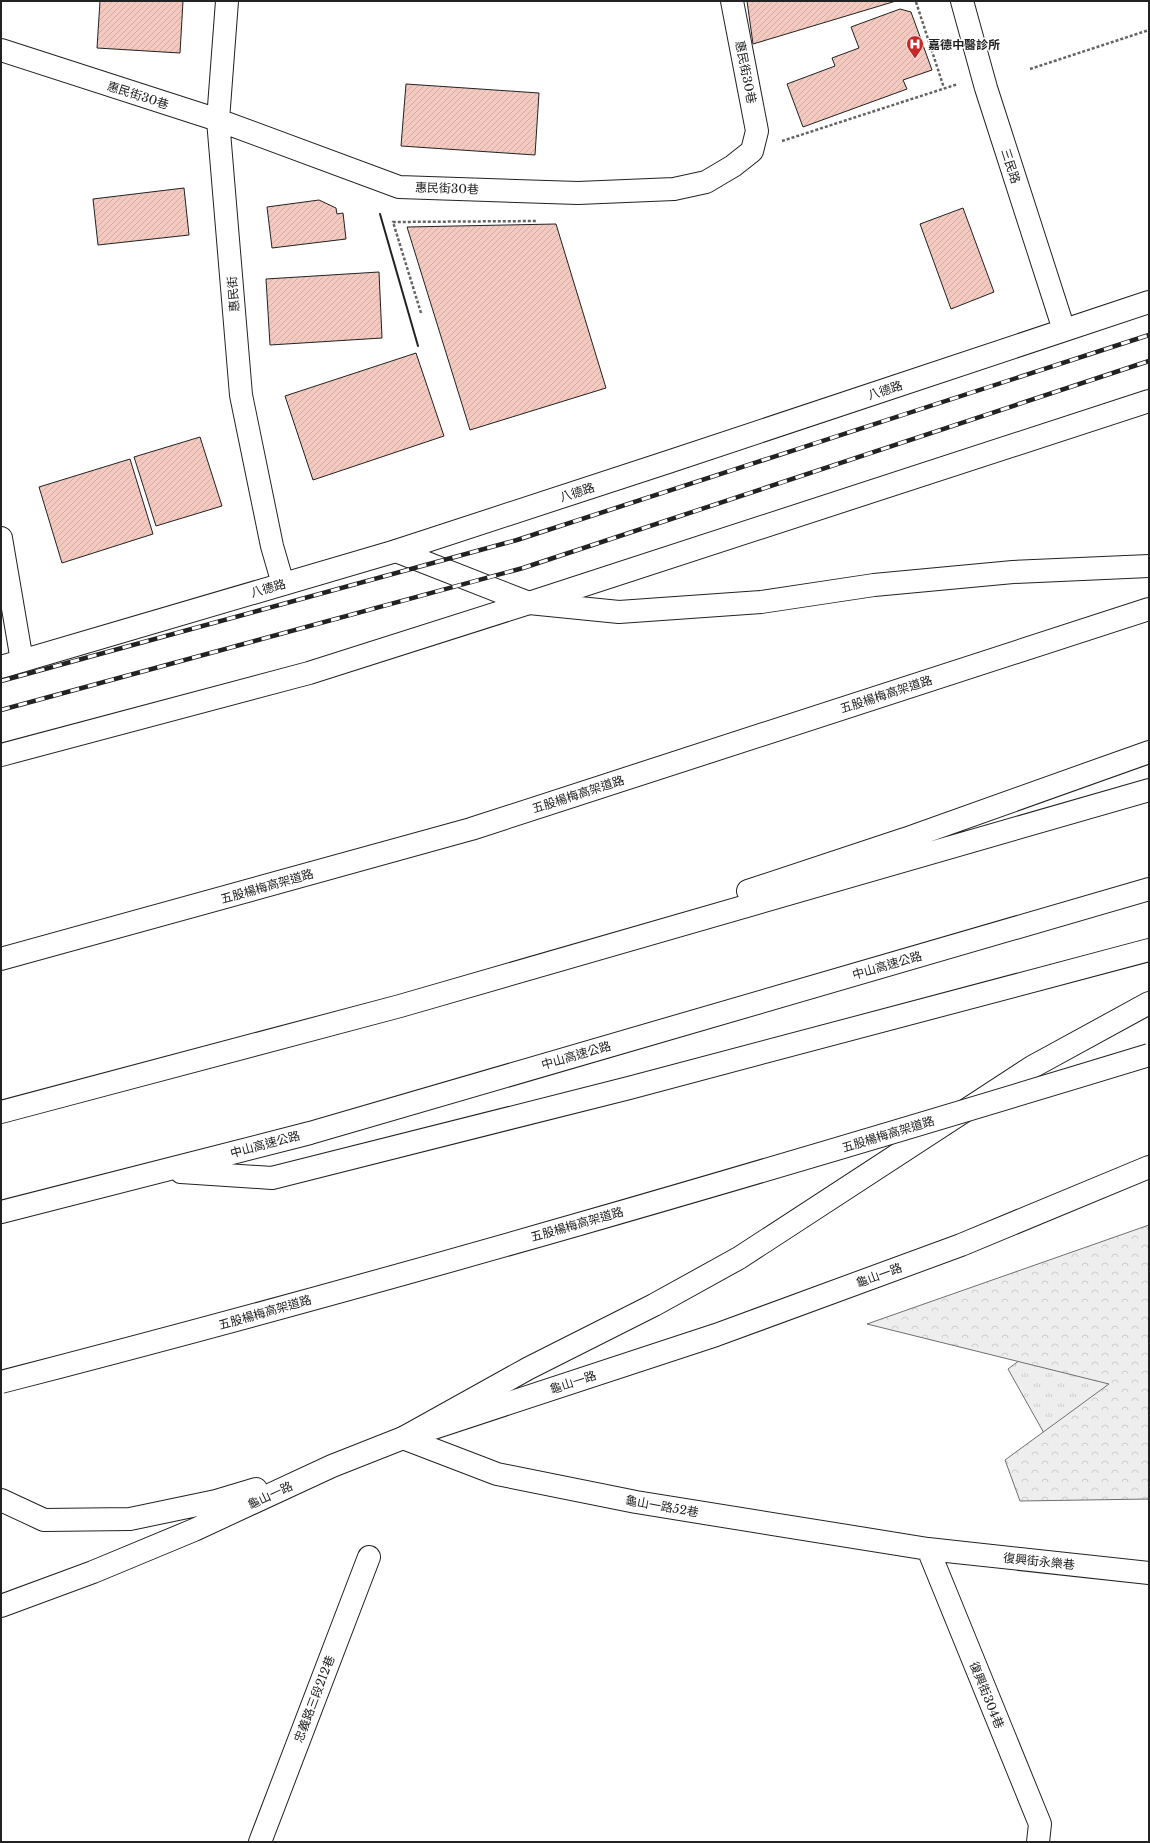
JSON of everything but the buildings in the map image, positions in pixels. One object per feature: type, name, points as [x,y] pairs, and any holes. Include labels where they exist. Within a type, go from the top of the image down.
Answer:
[{"type":"main road","name":"惠民街","points":[[227,1],[218,120],[241,396],[272,546],[283,584]]},
{"type":"main road","name":"惠民街30巷","points":[[1,50],[218,120],[399,187],[578,194],[674,189],[706,182],[733,166],[752,151],[757,130],[732,1]]},
{"type":"main road","name":"三民路","points":[[962,1],[986,88],[1064,330]]},
{"type":"main road","name":"八德路","points":[[1,667],[396,551],[1149,302]]},
{"type":"main road","points":[[1,755],[310,673],[529,604],[1149,401]]},
{"type":"main road","points":[[1,538],[22,661]]},
{"type":"main road","points":[[396,551],[529,604],[620,612],[761,602],[874,585],[1013,572],[1149,566]]},
{"type":"main road","name":"五股楊梅高架道路","points":[[1,960],[471,829],[1149,609]]},
{"type":"main road","points":[[1,764],[30,747]]},
{"type":"main road","points":[[400,1006],[904,839],[1149,752]]},
{"type":"main road","points":[[1,1112],[400,1006],[1149,790]]},
{"type":"main road","name":"中山高速公路","points":[[1,1212],[310,1133],[1149,889]]},
{"type":"main road","points":[[162,1171],[272,1178],[629,1088],[1149,950]]},
{"type":"main road","points":[[403,1438],[529,1368],[654,1305],[739,1258],[1032,1067],[1149,1003]]},
{"type":"main road","name":"五股楊梅高架道路","points":[[1,1382],[209,1328],[812,1157],[1149,1055]]},
{"type":"main road","name":"龜山一路","points":[[1,1606],[93,1572],[194,1530],[332,1466],[403,1438],[716,1335],[961,1245],[1149,1167]]},
{"type":"main road","name":"龜山一路52巷","points":[[403,1438],[497,1474],[636,1502],[928,1549]]},
{"type":"main road","points":[[1,1500],[44,1520],[130,1519],[216,1501],[332,1466]]},
{"type":"main road","name":"復興街永樂巷","points":[[928,1549],[1149,1573]]},
{"type":"main road","name":"復興街304巷","points":[[928,1549],[1040,1824],[1038,1842]]},
{"type":"main road","name":"忠義路三段212巷","points":[[260,1842],[369,1557]]},
{"type":"path","points":[[916,2],[944,88]]},
{"type":"path","points":[[1030,69],[1149,30]]},
{"type":"path","points":[[752,151],[964,82]]},
{"type":"path","points":[[421,313],[393,222],[541,221]]},
{"type":"green space","points":[[1149,1225],[1149,1499],[1020,1501],[1005,1460],[1109,1384],[867,1324]]},
{"type":"green space","points":[[1127,1279],[1149,1456],[1054,1451],[1008,1369]]},
{"type":"railway","points":[[1,681],[517,540],[1149,335]]},
{"type":"railway","points":[[1,710],[523,568],[1149,361]]},
{"type":"wall","points":[[380,214],[418,346]]},
{"type":"place","name":"嘉德中醫診所","points":[[915,59]]}]
